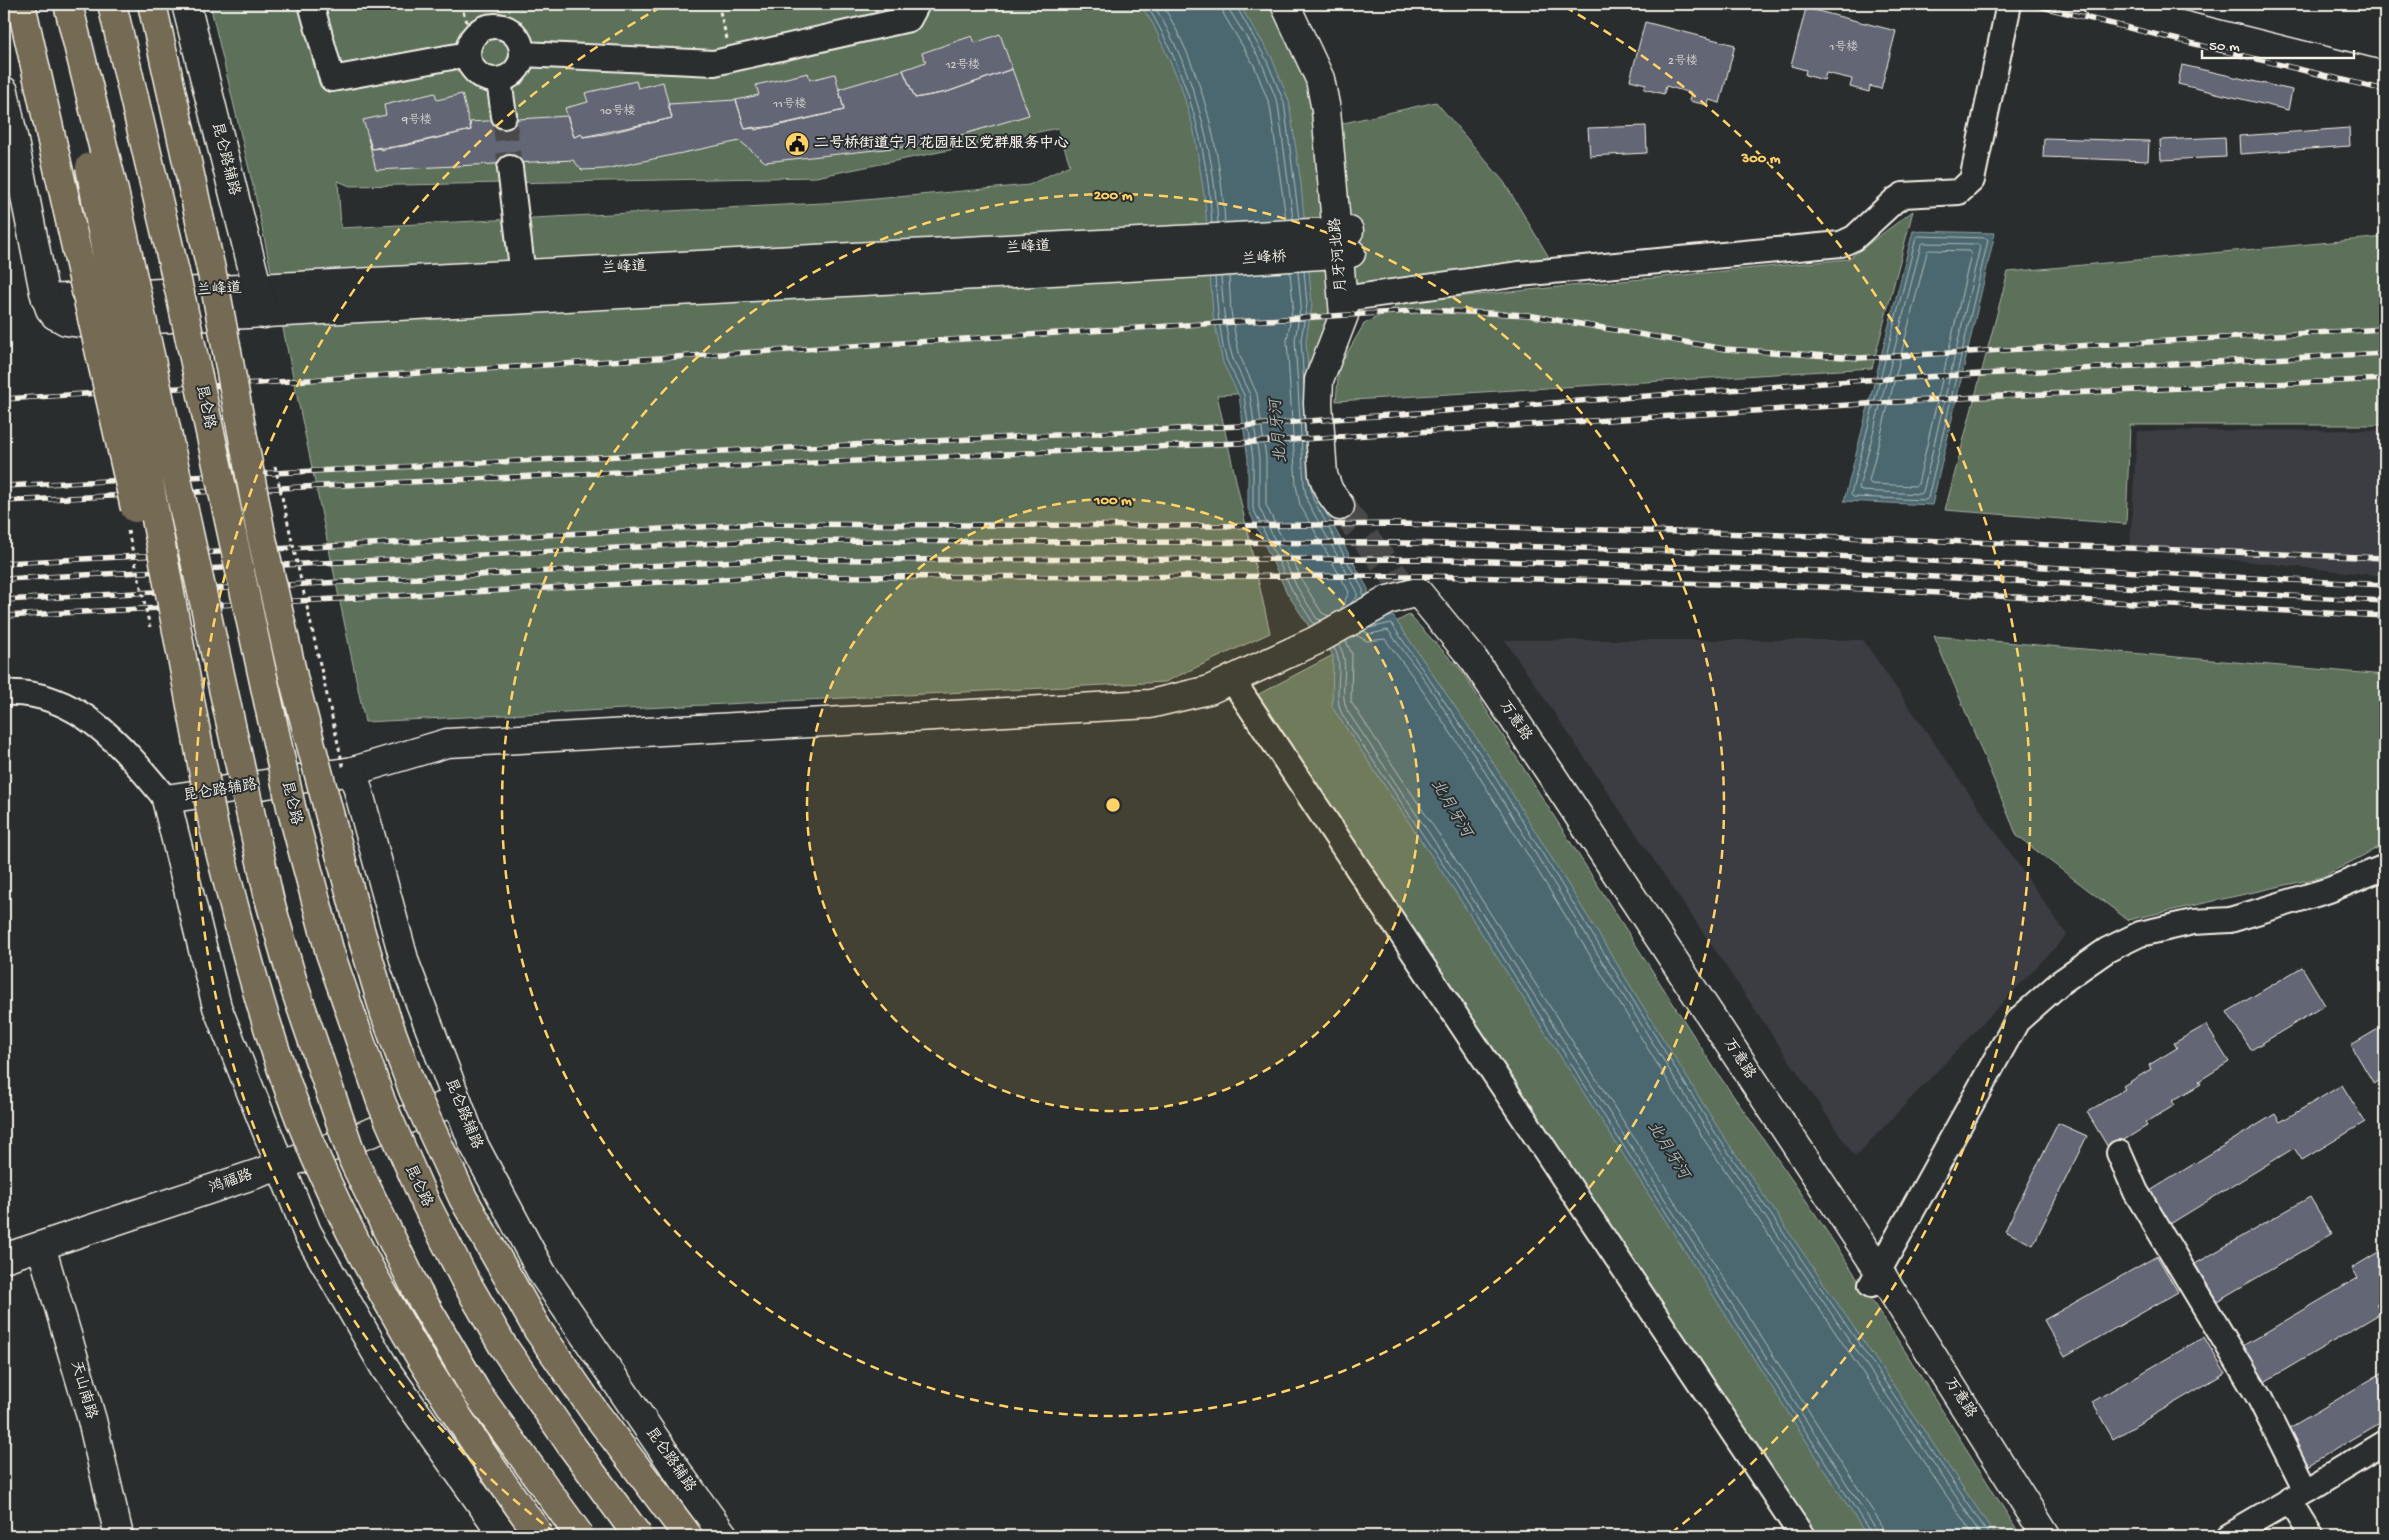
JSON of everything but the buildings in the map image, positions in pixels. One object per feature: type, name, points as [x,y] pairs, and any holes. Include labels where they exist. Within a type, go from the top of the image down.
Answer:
[{"type":"highway","points":[[21,4],[176,681],[258,992],[300,1119],[330,1190],[368,1266],[454,1411],[540,1536]]},
{"type":"highway","points":[[59,4],[213,822]]},
{"type":"highway","points":[[68,4],[114,191],[269,898],[317,1057],[354,1162],[418,1293],[478,1393],[580,1536]]},
{"type":"highway","name":"昆仑路","points":[[112,4],[181,298],[291,807],[330,953],[382,1104],[426,1204],[464,1278],[503,1346],[571,1445],[638,1536]]},
{"type":"highway","points":[[152,4],[216,292],[261,534],[294,681],[361,934],[385,1014],[413,1090],[463,1198],[538,1330],[594,1411],[688,1536]]},
{"type":"highway","points":[[181,298],[261,534]]},
{"type":"highway","points":[[294,681],[308,835],[330,953]]},
{"type":"street","name":"昆仑路辅路","points":[[186,4],[261,301]]},
{"type":"street","points":[[311,4],[332,79],[470,46],[486,27],[504,27],[517,37],[522,54],[515,71],[499,80],[481,76],[474,70],[470,46]]},
{"type":"street","points":[[522,54],[714,63],[908,19],[918,4]]},
{"type":"street","name":"月牙河北路","points":[[1285,4],[1307,48],[1324,94],[1338,243],[1349,298],[1355,315],[1325,382],[1325,404]]},
{"type":"street","name":"月牙河北路","points":[[1293,4],[1314,43],[1329,80],[1338,243]]},
{"type":"street","points":[[1349,298],[1519,274],[1841,244],[1854,238],[1903,195],[1959,192],[1972,180],[2009,4]]},
{"type":"street","points":[[2096,4],[2385,76]]},
{"type":"street","points":[[499,80],[504,116]]},
{"type":"street","name":"兰峰道","points":[[4,91],[50,307],[66,321],[80,323],[261,301],[1201,251]]},
{"type":"street","points":[[510,168],[524,287]]},
{"type":"street","name":"兰峰桥","points":[[1201,251],[1338,243]]},
{"type":"street","name":"月牙河北路","points":[[1329,455],[1332,478],[1346,507],[1329,490],[1323,475],[1318,391],[1319,380],[1349,298]]},
{"type":"street","name":"万意路","points":[[1231,678],[1315,642],[1405,595],[1467,666],[2046,1536]]},
{"type":"street","points":[[353,771],[447,743],[1150,704],[1209,690],[1231,678],[1802,1536]]},
{"type":"street","points":[[4,693],[24,692],[59,703],[90,720],[129,755],[166,800]]},
{"type":"street","name":"昆仑路辅路","points":[[504,1536],[386,1370],[307,1232],[217,1007],[166,800],[353,771],[405,962],[472,1142],[542,1273],[682,1478],[724,1536]]},
{"type":"street","points":[[1875,1278],[2017,1021],[2061,982],[2107,950],[2140,934],[2193,922],[2230,920],[2329,890],[2385,867]]},
{"type":"street","name":"鸿福路","points":[[4,1258],[280,1166],[457,1102]]},
{"type":"street","points":[[2119,1153],[2136,1192],[2260,1399],[2298,1495],[2311,1536]]},
{"type":"street","name":"天山南路","points":[[41,1246],[92,1420],[119,1536]]},
{"type":"street","name":"万意路","points":[[1875,1278],[2027,1536]]},
{"type":"street","points":[[2229,1536],[2385,1443]]},
{"type":"path","points":[[460,4],[470,46]]},
{"type":"path","points":[[718,4],[732,59]]},
{"type":"path","points":[[274,465],[334,728]]},
{"type":"shaded area","points":[[2385,430],[2385,576],[2130,549],[2137,431]]},
{"type":"shaded area","points":[[1505,640],[1863,640],[2067,935],[1855,1157]]},
{"type":"green space","points":[[210,4],[1275,4],[1315,79],[1322,128],[1436,102],[1504,182],[1553,264],[1330,300],[1323,349],[1312,390],[1217,395],[1270,633],[1165,682],[365,722],[256,199]],"holes":[[[1058,128],[1070,165],[1029,185],[842,202],[341,228],[338,181],[350,186],[816,177]]]},
{"type":"green space","points":[[1913,211],[1872,368],[1336,401],[1339,367],[1364,324],[1405,302],[1848,259]]},
{"type":"green space","points":[[2385,237],[2385,425],[2130,425],[2126,524],[1945,510],[2008,272]]},
{"type":"green space","points":[[1409,615],[1461,670],[1716,1071],[1810,1206],[1903,1348],[2021,1536],[1815,1536],[1255,696]]},
{"type":"green space","points":[[1934,636],[2385,675],[2385,844],[2322,877],[2128,920],[2017,836]]},
{"type":"water","name":"北月牙河","points":[[1140,4],[1239,4],[1271,56],[1289,101],[1301,184],[1312,305],[1306,340],[1317,496],[1368,589],[1370,623],[1393,616],[1490,758],[1720,1131],[1996,1536],[1867,1536],[1454,890],[1332,707],[1333,656],[1318,631],[1310,628],[1287,593],[1248,509],[1248,459],[1239,396],[1223,363],[1213,315],[1205,201],[1194,131],[1181,86],[1153,24]]},
{"type":"water","points":[[1913,231],[1995,233],[1932,505],[1844,501]]},
{"type":"tunnel","points":[[504,116],[510,168]]},
{"type":"tunnel","points":[[1340,506],[1409,594]]},
{"type":"railway","points":[[2030,4],[2385,90]]},
{"type":"railway","points":[[4,399],[1427,310],[1528,315],[1725,349],[1859,358],[2385,329]]},
{"type":"railway","points":[[4,486],[1240,426],[1865,380],[2385,353]]},
{"type":"railway","points":[[4,501],[1238,443],[1978,397],[2385,379]]},
{"type":"railway","points":[[4,563],[757,524],[1210,526],[1399,524],[1817,536],[2385,558]]},
{"type":"railway","points":[[4,579],[757,541],[1409,543],[1815,555],[2385,585]]},
{"type":"railway","points":[[4,600],[759,560],[1419,559],[1822,571],[2385,601]]},
{"type":"railway","points":[[4,616],[761,577],[1429,576],[1824,587],[2385,616]]},
{"type":"place","name":"二号桥街道宁月花园社区党群服务中心","points":[[797,144]]}]
